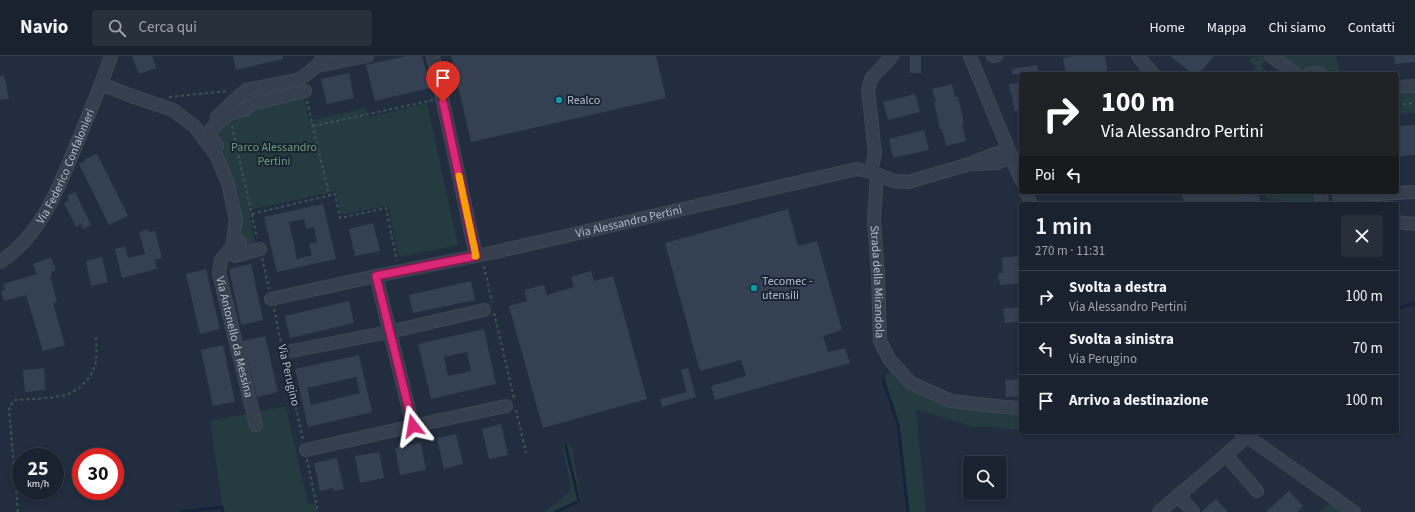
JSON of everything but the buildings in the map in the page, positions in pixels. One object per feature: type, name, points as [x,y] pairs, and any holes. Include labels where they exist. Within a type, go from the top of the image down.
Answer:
[{"type":"street","name":"Via Federico Confalonieri","points":[[0,262],[22,244],[44,215],[67,167],[101,84],[110,56]]},
{"type":"street","points":[[199,132],[243,92],[302,78],[320,61],[367,56]]},
{"type":"street","points":[[433,56],[479,255]]},
{"type":"street","name":"Strada della Mirandola","points":[[892,56],[871,79],[868,90],[874,153],[874,220],[878,274],[880,341],[889,359],[911,383],[951,401],[1019,408]]},
{"type":"street","points":[[970,56],[1019,175]]},
{"type":"street","points":[[1138,56],[1151,72]]},
{"type":"street","points":[[1270,56],[1293,72]]},
{"type":"street","name":"Via Antonello da Messina","points":[[101,84],[173,110],[194,126],[216,155],[228,183],[236,220],[232,247],[220,260],[219,273],[256,425]]},
{"type":"street","points":[[1399,87],[1415,86]]},
{"type":"street","points":[[260,249],[235,256],[240,246],[242,232],[236,187],[227,166],[211,138],[210,132],[229,114],[245,110],[251,104],[304,91]]},
{"type":"street","name":"Via Alessandro Pertini","points":[[271,299],[479,255],[857,169],[894,181],[908,182],[970,164],[997,163],[1011,156]]},
{"type":"street","points":[[1339,196],[1363,199],[1415,192]]},
{"type":"street","points":[[1189,196],[1235,202]]},
{"type":"street","points":[[1399,222],[1415,224]]},
{"type":"street","points":[[376,276],[413,426]]},
{"type":"street","points":[[292,351],[389,332],[484,310]]},
{"type":"street","points":[[306,450],[512,404]]},
{"type":"street","points":[[1159,512],[1226,455],[1244,434],[1354,512]]},
{"type":"street","points":[[1226,455],[1257,491]]},
{"type":"street","points":[[1178,496],[1192,512]]},
{"type":"path","points":[[304,91],[329,195]]},
{"type":"path","points":[[163,97],[243,92]]},
{"type":"path","points":[[313,126],[442,98]]},
{"type":"path","points":[[1399,104],[1415,103]]},
{"type":"path","name":"Via Perugino","points":[[229,114],[306,450],[318,512]]},
{"type":"path","points":[[252,214],[335,194],[340,218],[386,208],[400,271]]},
{"type":"path","points":[[479,255],[512,404],[526,453]]},
{"type":"path","points":[[18,512],[9,409],[10,405],[14,400],[62,396],[73,392],[84,383],[92,373],[96,360],[96,334]]},
{"type":"green space","points":[[1262,56],[1266,59],[1261,66],[1268,72],[1252,72],[1256,66],[1249,61],[1253,57]]},
{"type":"green space","points":[[1278,56],[1336,56],[1340,72],[1327,72],[1316,66],[1297,71]]},
{"type":"green space","name":"Parco Alessandro Pertini","points":[[303,93],[309,121],[365,108],[368,117],[427,103],[458,245],[399,257],[388,206],[341,215],[336,191],[249,210],[256,250],[235,255],[242,234],[241,210],[232,176],[227,163],[218,148],[216,140],[216,126],[226,117]]},
{"type":"green space","points":[[1415,93],[1415,113],[1399,114],[1399,95]]},
{"type":"green space","points":[[1266,194],[1317,194],[1316,202],[1266,199]]},
{"type":"green space","points":[[895,366],[951,401],[1019,408],[1019,430],[973,427],[916,409],[926,512],[908,512],[898,424],[883,379]]},
{"type":"green space","points":[[286,406],[308,504],[316,504],[318,512],[223,512],[210,421]]},
{"type":"green space","points":[[571,445],[581,499],[555,512],[544,512],[563,498],[571,486],[562,447]]},
{"type":"green space","points":[[1334,498],[1354,512],[1320,512]]},
{"type":"waterway","points":[[1399,308],[1415,303]]},
{"type":"waterway","points":[[883,379],[898,424],[908,512]]},
{"type":"waterway","points":[[555,512],[579,501],[566,447]]},
{"type":"waterway","points":[[181,512],[222,507],[223,512]]},
{"type":"slow traffic","points":[[459,176],[474,242],[475,256]]},
{"type":"place","name":"Realco","points":[[559,100]]},
{"type":"place","name":"Tecomec - utensili","points":[[754,288]]},
{"type":"route","points":[[413,426],[376,276],[476,256],[443,102]]}]
